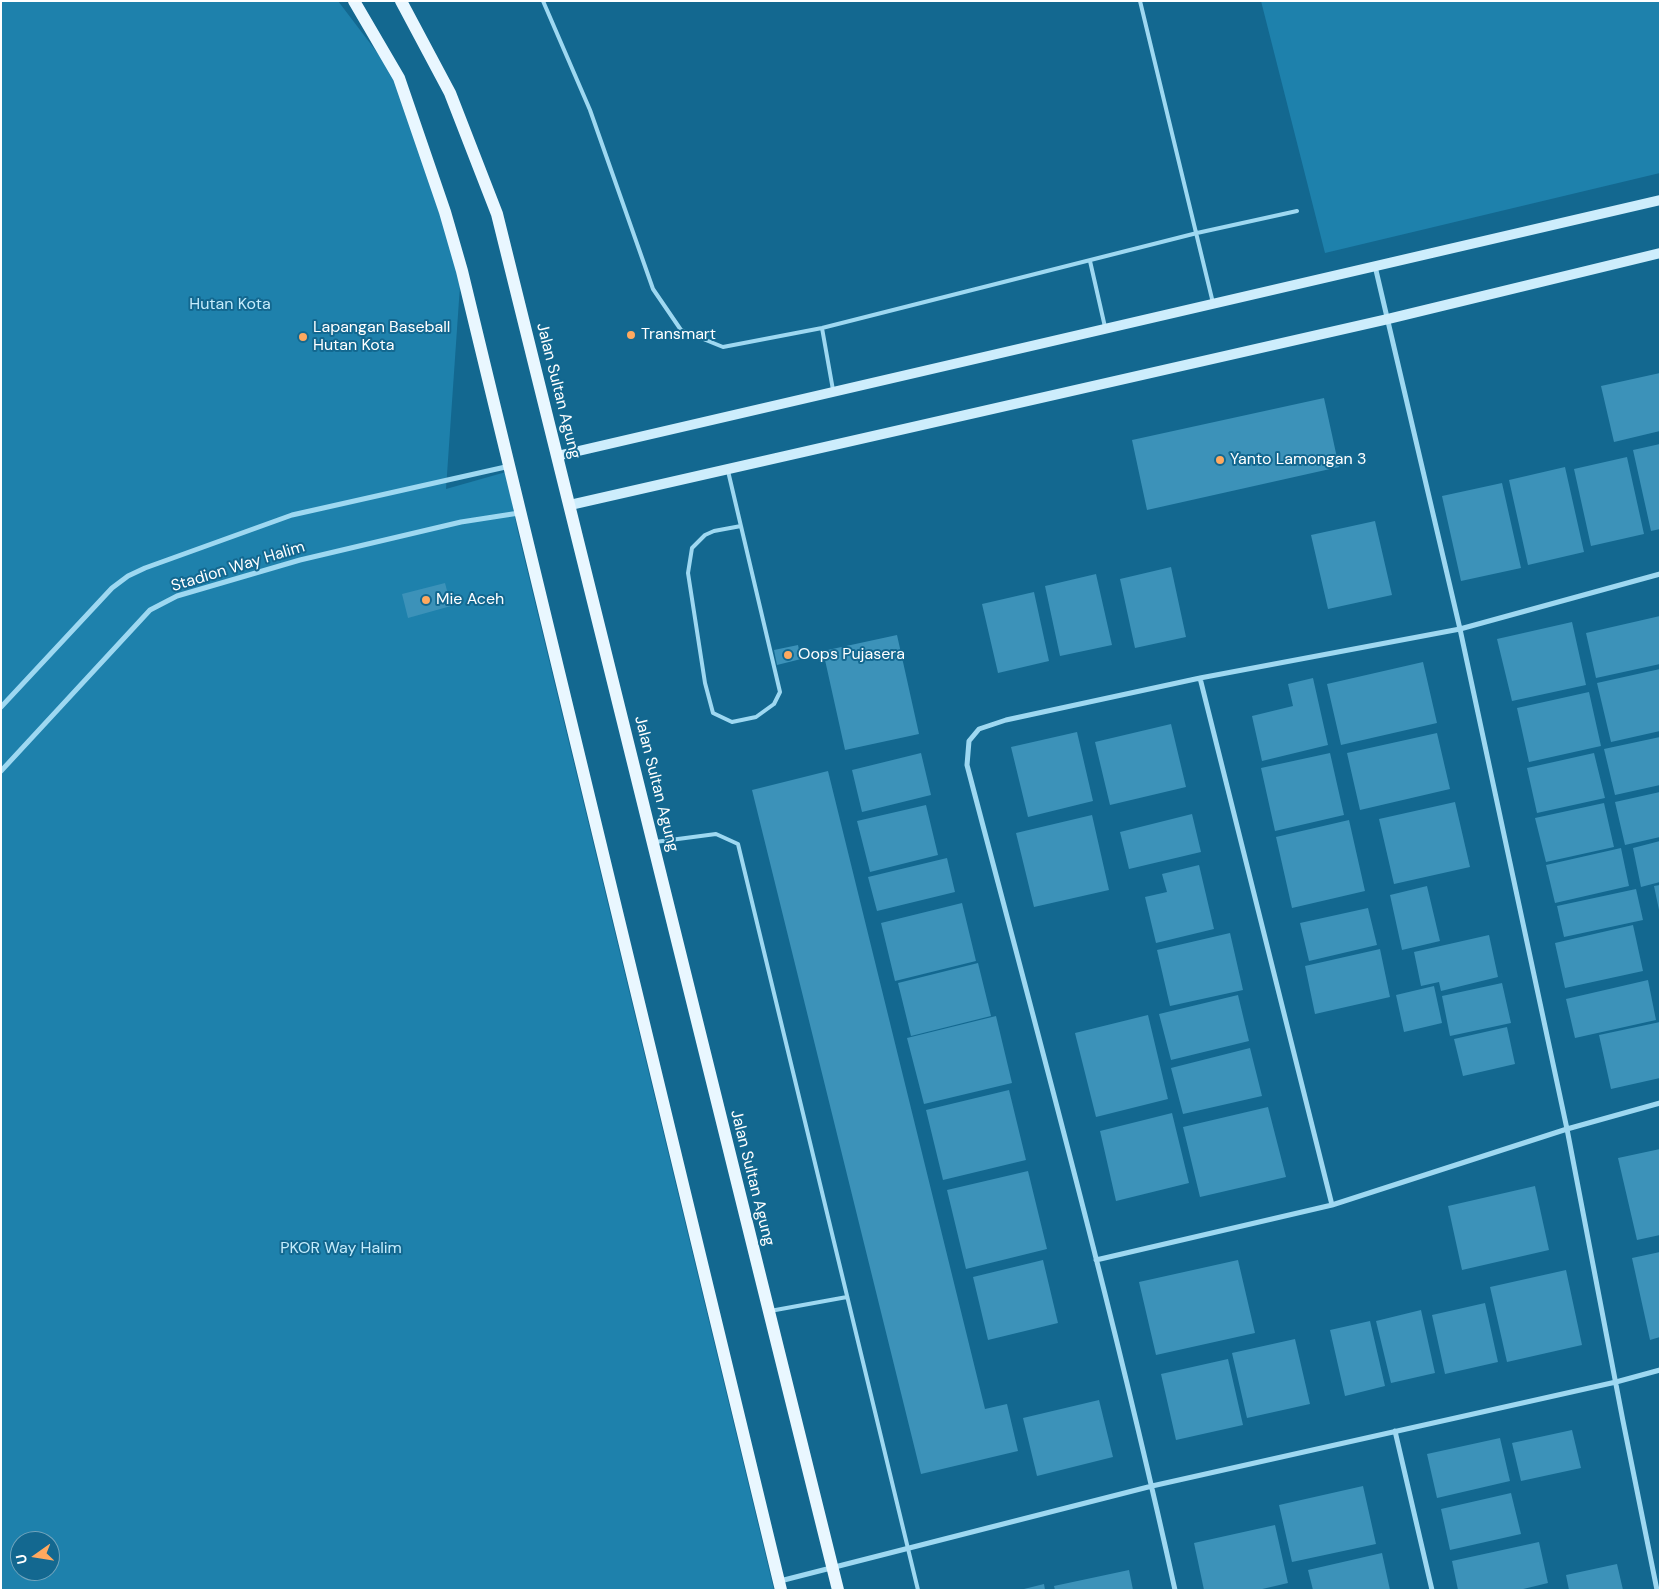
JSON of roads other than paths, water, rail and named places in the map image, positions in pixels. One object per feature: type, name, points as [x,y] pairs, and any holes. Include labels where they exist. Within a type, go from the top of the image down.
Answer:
[{"type":"main road","points":[[354,1],[398,78],[445,212],[462,270],[510,466],[519,513],[780,1585]]},
{"type":"main road","name":"Jalan Sultan Agung","points":[[401,1],[450,93],[497,214],[838,1590]]},
{"type":"street","points":[[557,456],[1660,200]]},
{"type":"street","points":[[570,505],[1388,319],[1660,252]]},
{"type":"street","points":[[1375,266],[1460,629],[1567,1129],[1657,1590]]},
{"type":"street","name":"Stadion Way Halim","points":[[1,707],[112,588],[136,572],[292,516],[510,466]]},
{"type":"street","name":"Stadion Way Halim","points":[[1,771],[150,610],[177,596],[300,560],[461,522],[519,513]]},
{"type":"street","points":[[1175,1590],[1152,1486],[1096,1260],[967,765],[969,741],[979,729],[1006,720],[1200,678],[1460,629],[1660,574]]},
{"type":"street","points":[[1200,678],[1332,1204]]},
{"type":"street","points":[[1096,1260],[1332,1204],[1567,1129],[1660,1104]]},
{"type":"street","points":[[780,1585],[833,1568],[908,1548],[1152,1486],[1616,1382],[1660,1370]]},
{"type":"street","points":[[1395,1431],[1432,1590]]},
{"type":"lane","points":[[543,1],[590,110],[652,289],[681,330],[723,347],[822,328],[1197,233],[1297,211]]},
{"type":"lane","points":[[1140,1],[1214,304]]},
{"type":"lane","points":[[1090,261],[1105,330]]},
{"type":"lane","points":[[822,328],[834,392]]},
{"type":"lane","points":[[728,469],[780,692],[774,704],[756,717],[732,722],[713,713],[705,683],[688,573],[692,548],[705,536],[714,531],[741,526]]},
{"type":"lane","points":[[653,843],[716,834],[738,844],[918,1590]]},
{"type":"lane","points":[[769,1311],[847,1297]]},
{"type":"place","name":"Transmart","points":[[631,335]]},
{"type":"place","name":"Lapangan Baseball Hutan Kota","points":[[303,337]]},
{"type":"place","name":"Yanto Lamongan 3","points":[[1220,460]]},
{"type":"place","name":"Mie Aceh","points":[[426,600]]},
{"type":"place","name":"Oops Pujasera","points":[[788,655]]},
{"type":"park label","name":"Hutan Kota","points":[[230,305]]},
{"type":"park label","name":"PKOR Way Halim","points":[[341,1249]]}]
